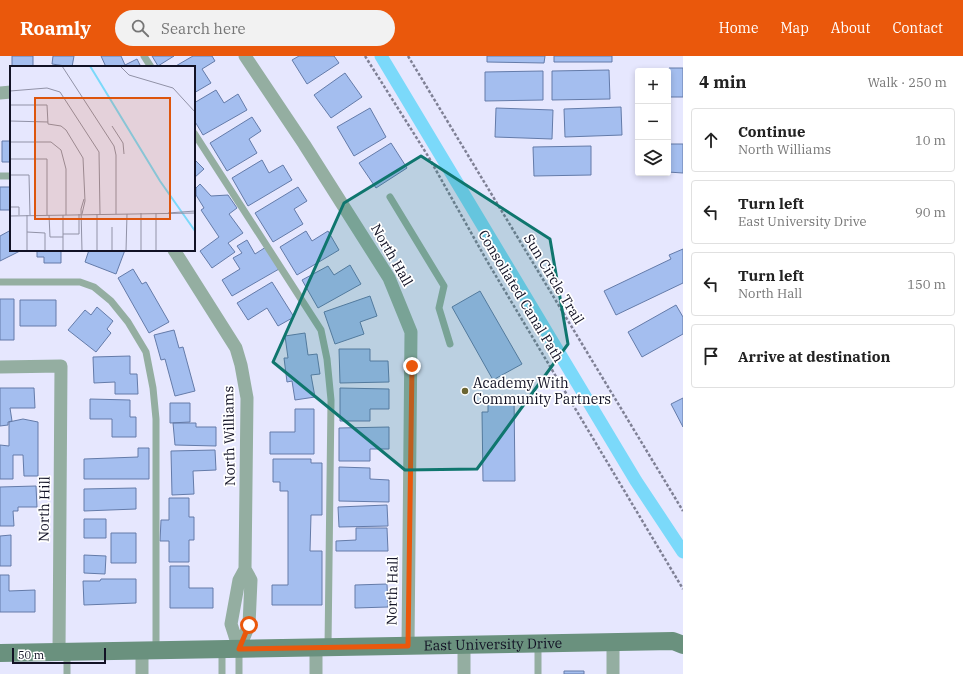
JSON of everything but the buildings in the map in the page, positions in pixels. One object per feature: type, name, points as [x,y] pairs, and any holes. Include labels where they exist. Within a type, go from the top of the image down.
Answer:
[{"type":"main road","name":"East University Drive","points":[[0,653],[680,640]]},
{"type":"street","name":"North Hall","points":[[245,56],[304,144],[389,278],[410,332],[412,348],[408,646]]},
{"type":"street","name":"North Williams","points":[[175,251],[236,348],[242,365],[246,398],[245,569],[251,580],[249,625],[230,649]]},
{"type":"street","name":"North Hill","points":[[0,367],[61,366],[63,652]]},
{"type":"street","name":"North Williams","points":[[230,649],[231,624],[238,580],[245,569]]},
{"type":"street","points":[[613,642],[613,674]]},
{"type":"street","points":[[464,645],[464,674]]},
{"type":"street","points":[[316,674],[322,648]]},
{"type":"street","points":[[142,674],[149,650]]},
{"type":"lane","points":[[144,56],[150,66]]},
{"type":"lane","points":[[195,135],[321,330],[327,359],[331,400],[322,648]]},
{"type":"lane","points":[[390,197],[444,286],[439,308],[450,344]]},
{"type":"lane","points":[[0,282],[80,282],[94,287],[111,301],[128,322],[146,352],[153,388],[156,419],[149,650]]},
{"type":"lane","points":[[538,643],[538,674]]},
{"type":"lane","points":[[222,674],[230,649]]},
{"type":"lane","points":[[230,649],[239,674]]},
{"type":"lane","points":[[63,652],[67,674]]},
{"type":"path","name":"Consoliated Canal Path","points":[[364,56],[428,156],[487,261],[683,590]]},
{"type":"path","name":"Sun Circle Trail","points":[[408,56],[683,512]]},
{"type":"highlighted area","points":[[421,156],[550,239],[568,344],[477,469],[405,470],[273,362],[344,203]]},
{"type":"waterway","points":[[381,56],[636,481],[683,552]]},
{"type":"place","name":"Academy With Community Partners","points":[[465,391]]},
{"type":"route","points":[[249,625],[239,649],[408,646],[408,561],[412,366]]}]
